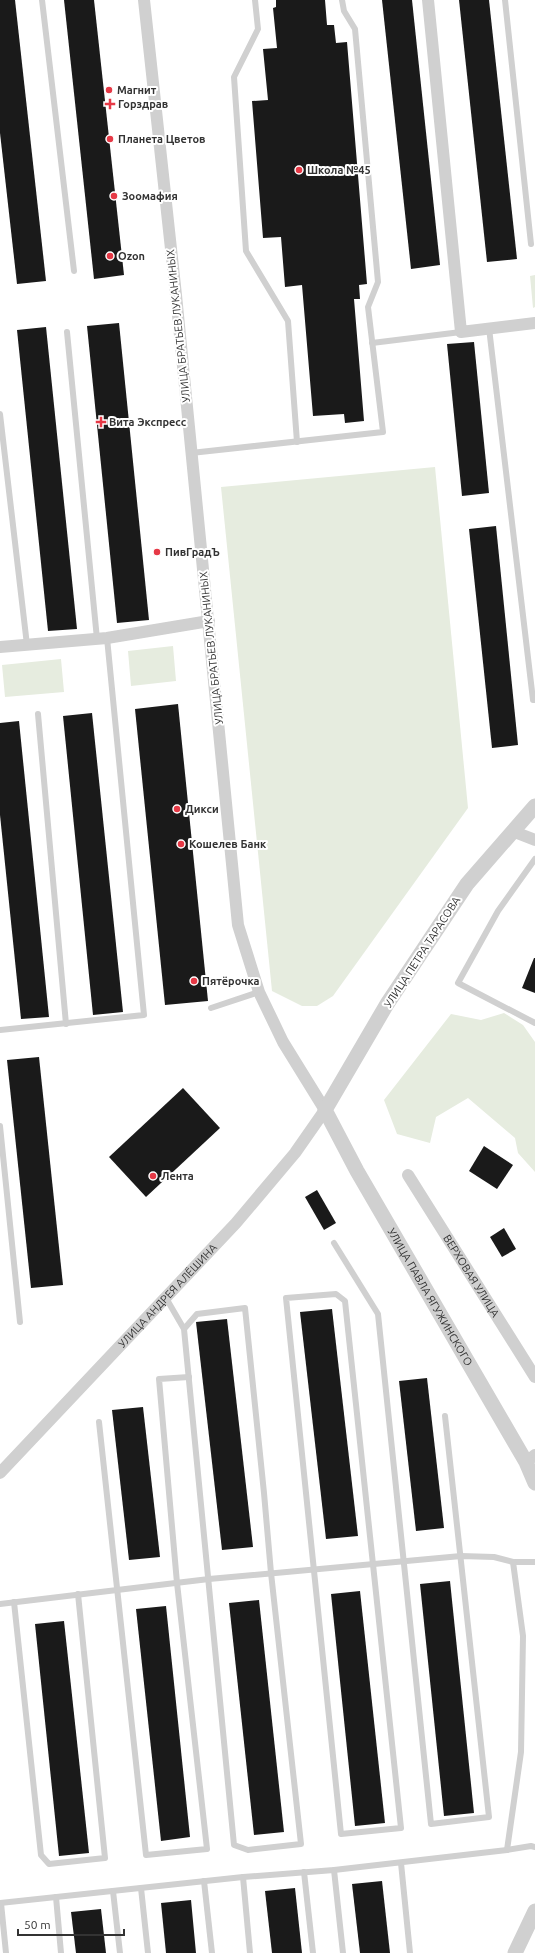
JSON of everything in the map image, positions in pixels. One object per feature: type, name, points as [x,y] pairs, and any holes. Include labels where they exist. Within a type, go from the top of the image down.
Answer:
[{"type":"street","name":"УЛИЦА БРАТЬЕВ ЛУКАНИНЫХ","points":[[144,0],[176,294],[238,925],[259,992],[283,1042],[325,1110]]},
{"type":"street","points":[[428,0],[461,332],[535,323]]},
{"type":"street","points":[[0,647],[102,638],[209,622]]},
{"type":"street","name":"УЛИЦА ПЕТРА ТАРАСОВА","points":[[325,1110],[387,1004],[467,884],[535,806]]},
{"type":"street","points":[[512,831],[535,840]]},
{"type":"street","name":"УЛИЦА АНДРЕЯ АЛЁШИНА","points":[[0,1473],[236,1223],[286,1164],[325,1110]]},
{"type":"street","name":"УЛИЦА ПАВЛА ЯГУЖИНСКОГО","points":[[325,1110],[357,1171],[531,1458],[535,1483]]},
{"type":"street","name":"ВЕРХОВАЯ УЛИЦА","points":[[408,1175],[535,1377]]},
{"type":"street","points":[[514,1953],[535,1911]]},
{"type":"lane","points":[[42,0],[74,271]]},
{"type":"lane","points":[[255,0],[258,29],[234,77],[246,251],[288,321],[297,442]]},
{"type":"lane","points":[[191,453],[383,432],[368,307],[378,282],[355,29],[344,11],[342,0]]},
{"type":"lane","points":[[505,0],[531,244]]},
{"type":"lane","points":[[489,328],[533,700],[535,700]]},
{"type":"lane","points":[[0,1030],[144,1015],[67,332]]},
{"type":"lane","points":[[372,343],[461,332]]},
{"type":"lane","points":[[0,414],[27,645]]},
{"type":"lane","points":[[38,714],[66,1024]]},
{"type":"lane","points":[[535,859],[498,911],[458,983],[535,1023]]},
{"type":"lane","points":[[211,1008],[259,992]]},
{"type":"lane","points":[[0,1126],[20,1322]]},
{"type":"lane","points":[[334,1244],[378,1314],[431,1824],[489,1817],[445,1416]]},
{"type":"lane","points":[[336,1294],[345,1301],[372,1564],[401,1828],[341,1834],[312,1569],[286,1298],[336,1294]]},
{"type":"lane","points":[[166,1298],[184,1329],[234,1845],[248,1850],[301,1844],[271,1573],[245,1308],[197,1314],[184,1329]]},
{"type":"lane","points":[[99,1422],[119,1590],[146,1855],[207,1849],[177,1583],[159,1379],[189,1377]]},
{"type":"lane","points":[[0,1604],[209,1579],[461,1556],[494,1557],[513,1562],[535,1562]]},
{"type":"lane","points":[[507,1850],[521,1752],[522,1636],[513,1562]]},
{"type":"lane","points":[[14,1602],[41,1855],[49,1864],[105,1858],[78,1594]]},
{"type":"lane","points":[[6,1953],[1,1903],[242,1877],[401,1863],[531,1846],[535,1847]]},
{"type":"lane","points":[[401,1863],[410,1953]]},
{"type":"lane","points":[[334,1870],[343,1953]]},
{"type":"lane","points":[[304,1872],[313,1953]]},
{"type":"lane","points":[[242,1877],[250,1953]]},
{"type":"lane","points":[[204,1881],[212,1953]]},
{"type":"lane","points":[[141,1888],[148,1953]]},
{"type":"lane","points":[[113,1891],[120,1953]]},
{"type":"lane","points":[[56,1897],[61,1953]]},
{"type":"shaded area","points":[[535,275],[535,307],[533,308],[530,276]]},
{"type":"shaded area","points":[[435,467],[468,808],[333,996],[317,1006],[302,1006],[272,991],[221,487]]},
{"type":"shaded area","points":[[173,646],[176,681],[131,686],[128,651]]},
{"type":"shaded area","points":[[61,659],[64,692],[5,697],[2,665]]},
{"type":"shaded area","points":[[504,1013],[523,1025],[535,1042],[535,1172],[518,1153],[515,1138],[468,1098],[436,1117],[430,1143],[397,1134],[384,1100],[451,1014],[481,1020]]},
{"type":"building","points":[[0,0],[15,0],[46,281],[17,284],[0,133]]},
{"type":"building","points":[[64,0],[94,0],[124,275],[94,279]]},
{"type":"building","points":[[276,0],[325,0],[327,25],[334,25],[336,43],[347,42],[367,284],[359,285],[360,299],[354,299],[364,421],[345,423],[344,414],[313,416],[302,285],[285,287],[281,237],[263,238],[252,101],[268,100],[263,49],[277,48],[273,8],[276,7]]},
{"type":"building","points":[[382,0],[412,0],[440,265],[411,269]]},
{"type":"building","points":[[459,0],[489,0],[517,259],[487,262]]},
{"type":"building","points":[[119,323],[149,620],[117,623],[87,326]]},
{"type":"building","points":[[46,327],[77,629],[48,631],[17,330]]},
{"type":"building","points":[[474,342],[489,493],[462,496],[447,344]]},
{"type":"building","points":[[496,526],[518,745],[492,748],[469,529]]},
{"type":"building","points":[[178,704],[208,1001],[165,1005],[135,709]]},
{"type":"building","points":[[92,713],[123,1012],[93,1015],[63,716]]},
{"type":"building","points":[[19,721],[49,1017],[21,1019],[0,815],[0,723]]},
{"type":"building","points":[[535,958],[535,993],[522,988]]},
{"type":"building","points":[[39,1057],[63,1285],[31,1288],[7,1060]]},
{"type":"building","points":[[183,1088],[220,1128],[146,1197],[109,1157]]},
{"type":"building","points":[[484,1146],[513,1165],[497,1189],[469,1171]]},
{"type":"building","points":[[317,1190],[336,1223],[324,1230],[305,1197]]},
{"type":"building","points":[[504,1228],[516,1249],[502,1257],[490,1237]]},
{"type":"building","points":[[332,1309],[358,1536],[326,1539],[300,1312]]},
{"type":"building","points":[[227,1319],[253,1547],[222,1550],[196,1322]]},
{"type":"building","points":[[427,1378],[444,1528],[416,1531],[399,1381]]},
{"type":"building","points":[[143,1407],[160,1557],[129,1560],[112,1410]]},
{"type":"building","points":[[450,1581],[474,1813],[444,1816],[420,1584]]},
{"type":"building","points":[[360,1591],[385,1823],[355,1826],[331,1594]]},
{"type":"building","points":[[259,1600],[284,1832],[254,1835],[229,1603]]},
{"type":"building","points":[[166,1606],[190,1837],[161,1841],[136,1609]]},
{"type":"building","points":[[64,1621],[89,1853],[59,1856],[35,1624]]},
{"type":"building","points":[[382,1881],[390,1953],[360,1953],[352,1884]]},
{"type":"building","points":[[295,1888],[302,1953],[272,1953],[265,1891]]},
{"type":"building","points":[[191,1900],[196,1953],[166,1953],[161,1903]]},
{"type":"building","points":[[101,1909],[106,1953],[76,1953],[71,1912]]},
{"type":"place","name":"Магнит","points":[[109,90]]},
{"type":"place","name":"Горздрав","points":[[110,104]]},
{"type":"place","name":"Планета Цветов","points":[[110,139]]},
{"type":"place","name":"Школа №45","points":[[299,170]]},
{"type":"place","name":"Зоомафия","points":[[114,196]]},
{"type":"place","name":"Ozon","points":[[110,256]]},
{"type":"place","name":"Вита Экспресс","points":[[101,422]]},
{"type":"place","name":"ПивГрадЪ","points":[[157,552]]},
{"type":"place","name":"Дикси","points":[[177,809]]},
{"type":"place","name":"Кошелев Банк","points":[[181,844]]},
{"type":"place","name":"Пятёрочка","points":[[194,981]]},
{"type":"place","name":"Лента","points":[[153,1176]]}]
